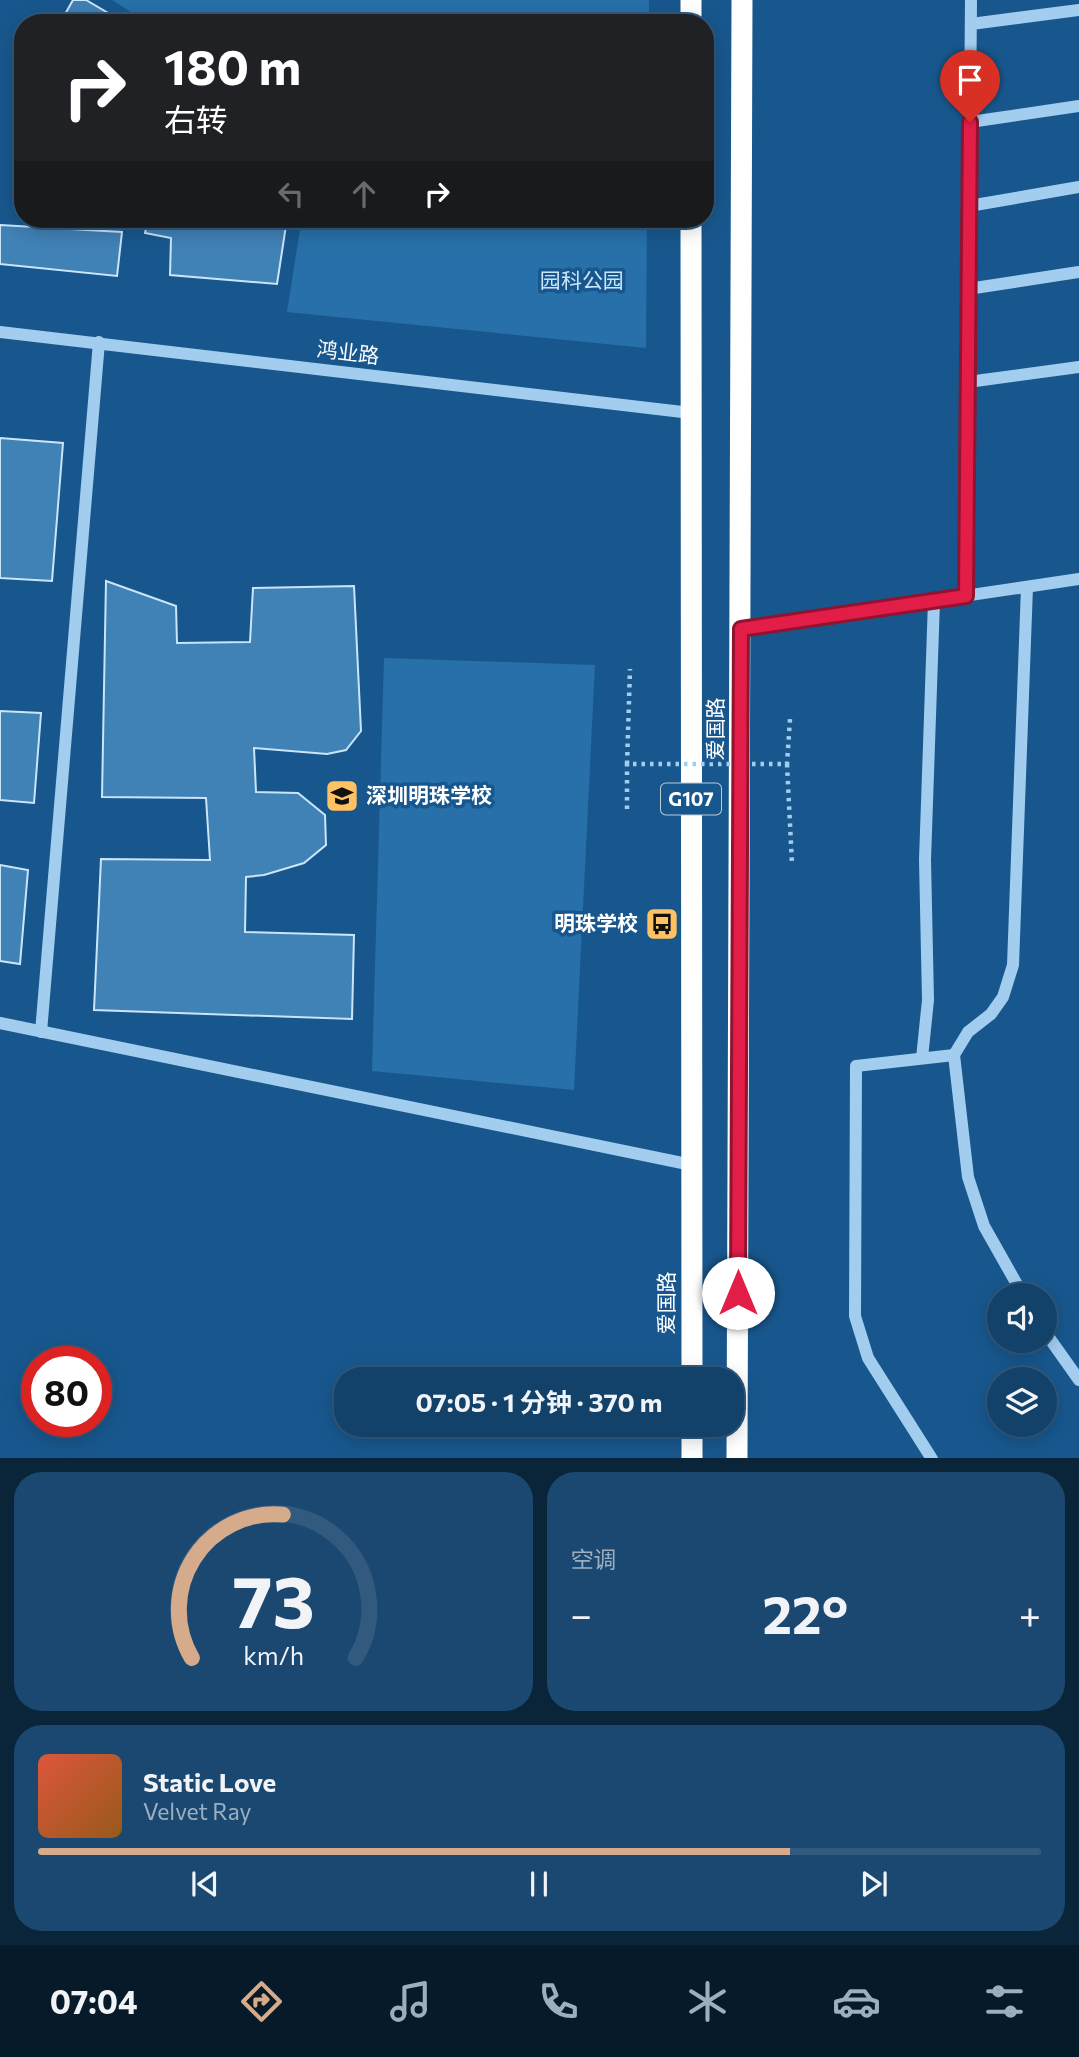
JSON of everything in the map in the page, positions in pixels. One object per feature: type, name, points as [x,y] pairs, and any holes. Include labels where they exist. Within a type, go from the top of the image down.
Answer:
[{"type":"highway","name":"爱国路","points":[[737,1458],[742,0]]},
{"type":"highway","name":"爱国路","points":[[691,228],[692,1367]]},
{"type":"highway","points":[[692,1437],[692,1458]]},
{"type":"street","points":[[966,596],[971,0]]},
{"type":"street","points":[[971,24],[1079,10]]},
{"type":"street","points":[[970,122],[1079,106]]},
{"type":"street","points":[[969,206],[1079,187]]},
{"type":"street","points":[[968,289],[1079,272]]},
{"type":"street","name":"鸿业路","points":[[0,332],[691,413]]},
{"type":"street","points":[[41,1032],[99,342]]},
{"type":"street","points":[[968,382],[1079,367]]},
{"type":"street","points":[[741,629],[1079,579]]},
{"type":"street","points":[[1016,1283],[984,1226],[968,1177],[954,1055],[968,1032],[991,1014],[1003,997],[1013,965],[1027,587]]},
{"type":"street","points":[[922,1058],[928,1000],[925,860],[934,600]]},
{"type":"street","points":[[0,1023],[692,1165]]},
{"type":"street","points":[[932,1458],[867,1358],[855,1315],[856,1066],[954,1055]]},
{"type":"street","points":[[1057,1349],[1079,1380]]},
{"type":"path","points":[[628,809],[630,669]]},
{"type":"path","points":[[790,719],[787,764],[792,864]]},
{"type":"path","points":[[627,764],[787,764]]},
{"type":"green space","points":[[112,0],[649,0],[649,14],[134,14]]},
{"type":"green space","name":"园科公园","points":[[647,228],[646,348],[287,312],[300,229]]},
{"type":"green space","points":[[384,658],[595,665],[574,1090],[372,1071]]},
{"type":"building","points":[[73,0],[86,0],[110,14],[65,14]]},
{"type":"building","points":[[0,225],[14,226],[14,228],[122,232],[117,276],[0,264]]},
{"type":"building","points":[[146,228],[286,228],[277,284],[170,275],[171,238],[145,233]]},
{"type":"building","points":[[0,438],[63,443],[52,581],[0,578]]},
{"type":"building","points":[[106,581],[176,606],[177,643],[250,642],[253,588],[354,586],[361,731],[346,750],[327,754],[254,748],[256,792],[298,793],[325,815],[326,845],[304,863],[264,875],[246,877],[245,932],[354,935],[352,1019],[94,1010],[101,859],[210,860],[206,798],[102,797]]},
{"type":"building","points":[[0,711],[41,713],[34,803],[0,800]]},
{"type":"building","points":[[0,865],[28,870],[20,964],[0,961]]},
{"type":"place","name":"深圳明珠学校","points":[[342,796]]},
{"type":"place","name":"明珠学校","points":[[662,924]]},
{"type":"route","points":[[738,1293],[741,629],[966,596],[970,122]]}]
